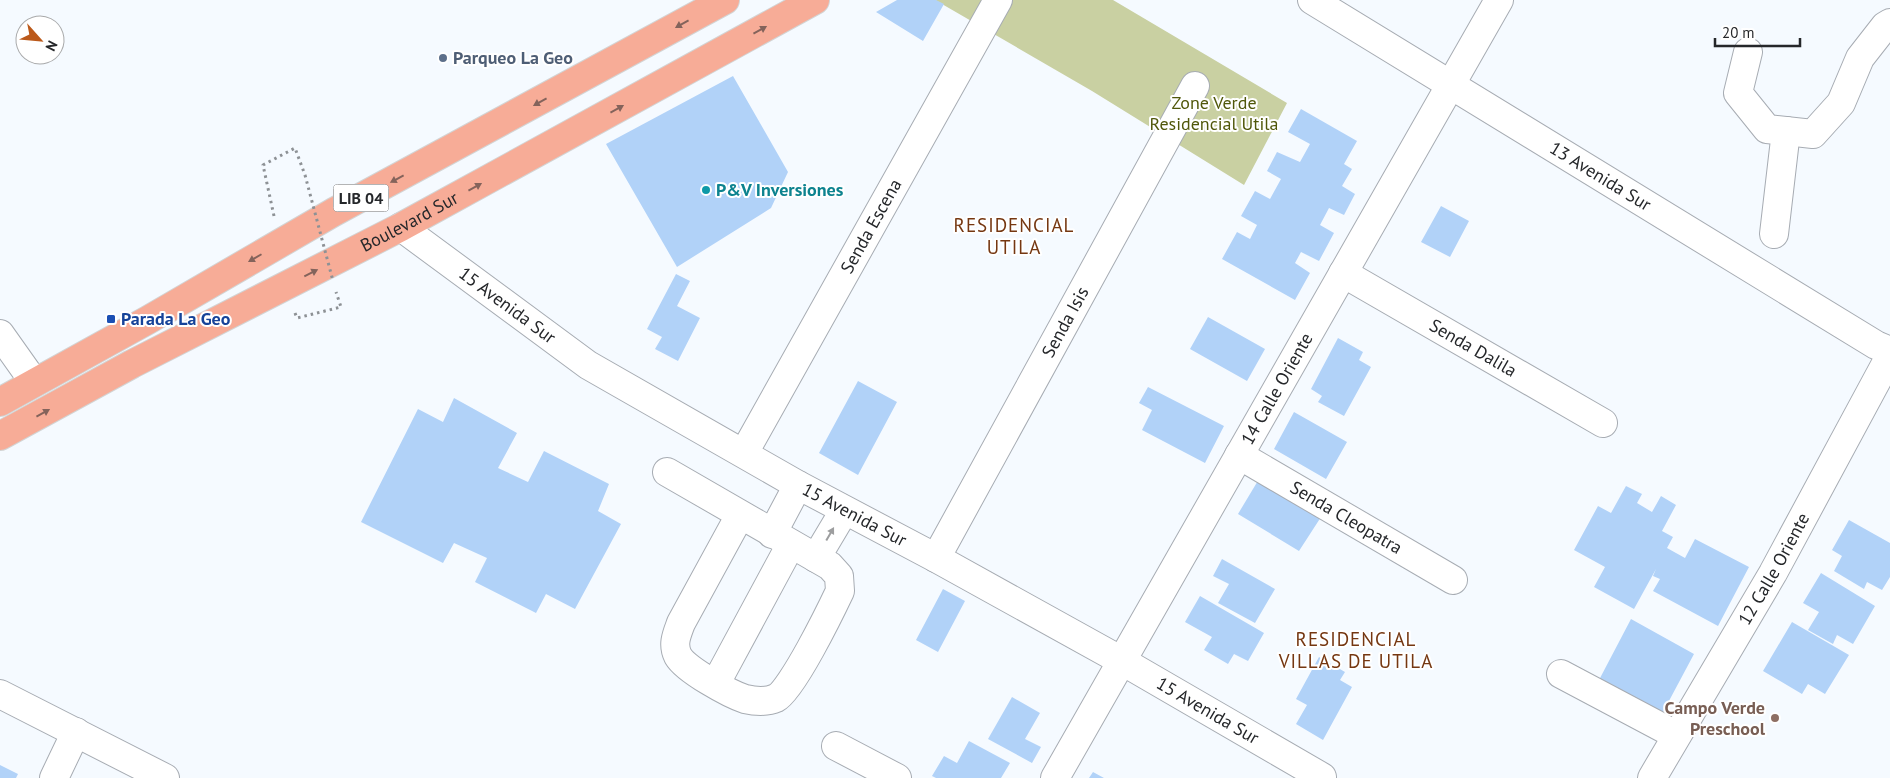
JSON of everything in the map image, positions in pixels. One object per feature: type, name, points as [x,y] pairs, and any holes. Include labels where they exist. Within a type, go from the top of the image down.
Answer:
[{"type":"highway","name":"LIB 04","points":[[0,402],[148,320],[280,243],[725,0]]},
{"type":"highway","name":"Boulevard Sur","points":[[0,436],[132,364],[401,227],[815,0]]},
{"type":"street","name":"Senda Escena","points":[[744,453],[998,0]]},
{"type":"street","name":"13 Avenida Sur","points":[[1312,0],[1876,345],[1890,351]]},
{"type":"street","name":"14 Calle Oriente","points":[[1055,778],[1499,0]]},
{"type":"street","points":[[1748,52],[1738,93],[1767,130],[1813,134],[1841,104],[1860,58],[1884,26],[1890,23]]},
{"type":"street","name":"Senda Isis","points":[[936,558],[1195,86]]},
{"type":"street","points":[[1774,234],[1786,131]]},
{"type":"street","name":"15 Avenida Sur","points":[[401,227],[588,365],[798,485],[936,558],[1122,661],[1293,770],[1322,777]]},
{"type":"street","name":"Senda Dalila","points":[[1343,273],[1603,423]]},
{"type":"street","points":[[0,334],[34,382]]},
{"type":"street","name":"12 Calle Oriente","points":[[1652,778],[1773,573],[1890,356]]},
{"type":"street","name":"Senda Cleopatra","points":[[1239,455],[1453,580]]},
{"type":"street","points":[[667,472],[830,566],[839,576],[840,591],[790,684],[776,698],[762,701],[745,698],[689,667],[678,655],[675,640],[681,623],[740,515]]},
{"type":"street","points":[[716,683],[782,539],[798,485]]},
{"type":"street","points":[[816,558],[844,510]]},
{"type":"street","points":[[1561,674],[1676,735]]},
{"type":"street","points":[[0,694],[165,778]]},
{"type":"street","points":[[54,778],[76,732]]},
{"type":"street","points":[[836,746],[897,778]]},
{"type":"path","points":[[280,243],[263,165],[296,148],[334,281]]},
{"type":"green space","name":"Zone Verde Residencial Utila","points":[[935,0],[1113,0],[1287,103],[1244,185],[1092,91]]},
{"type":"building","points":[[897,0],[936,0],[944,4],[923,41],[876,12]]},
{"type":"building","name":"P&V Inversiones","points":[[733,76],[788,172],[771,208],[677,267],[606,144]]},
{"type":"building","points":[[1301,109],[1357,141],[1344,164],[1352,169],[1342,186],[1355,194],[1344,215],[1329,208],[1320,225],[1334,233],[1319,261],[1301,252],[1295,263],[1310,273],[1295,300],[1222,259],[1237,232],[1250,239],[1257,225],[1241,216],[1255,191],[1270,199],[1281,179],[1267,171],[1277,152],[1300,162],[1310,144],[1288,132]]},
{"type":"building","points":[[1441,206],[1469,221],[1450,257],[1421,242]]},
{"type":"building","points":[[676,274],[690,281],[677,306],[700,318],[678,361],[655,349],[662,337],[647,329]]},
{"type":"building","points":[[1208,317],[1265,349],[1247,381],[1190,349]]},
{"type":"building","points":[[1338,338],[1363,352],[1359,360],[1371,367],[1344,416],[1318,402],[1322,396],[1311,389]]},
{"type":"building","points":[[858,381],[897,402],[858,475],[819,453]]},
{"type":"building","points":[[1148,387],[1224,426],[1205,463],[1142,430],[1152,410],[1139,403]]},
{"type":"building","points":[[454,398],[517,433],[498,468],[528,482],[544,451],[609,484],[598,511],[621,524],[575,609],[546,594],[536,613],[475,582],[487,558],[454,543],[443,563],[361,522],[418,409],[443,422]]},
{"type":"building","points":[[1294,412],[1347,442],[1326,479],[1274,449]]},
{"type":"building","points":[[1259,479],[1321,517],[1299,551],[1238,514]]},
{"type":"building","points":[[1626,486],[1642,494],[1637,503],[1652,512],[1661,496],[1676,505],[1662,531],[1673,537],[1667,548],[1685,558],[1695,539],[1749,567],[1718,626],[1653,591],[1660,579],[1653,576],[1656,569],[1634,609],[1594,587],[1605,567],[1574,550],[1598,506],[1611,513]]},
{"type":"building","points":[[1849,520],[1890,543],[1890,577],[1882,590],[1867,582],[1864,589],[1834,571],[1842,556],[1832,550]]},
{"type":"building","points":[[1222,559],[1275,589],[1255,623],[1218,603],[1229,584],[1213,576]]},
{"type":"building","points":[[1821,573],[1875,606],[1853,644],[1837,635],[1833,644],[1808,630],[1819,612],[1803,603]]},
{"type":"building","points":[[943,589],[965,601],[938,652],[916,640]]},
{"type":"building","points":[[1200,596],[1264,633],[1248,661],[1234,654],[1228,664],[1204,650],[1212,637],[1185,622]]},
{"type":"building","points":[[1631,619],[1694,654],[1662,714],[1599,680]]},
{"type":"building","points":[[1792,622],[1849,655],[1825,694],[1808,684],[1802,694],[1763,671]]},
{"type":"building","points":[[1319,657],[1345,672],[1340,680],[1352,687],[1323,740],[1296,724],[1307,705],[1296,699]]},
{"type":"building","points":[[1012,697],[1040,713],[1025,739],[1041,747],[1032,763],[988,739]]},
{"type":"building","points":[[969,741],[1010,763],[1001,778],[936,778],[932,776],[944,756],[957,763]]},
{"type":"building","points":[[0,765],[18,774],[16,778],[0,778]]},
{"type":"building","points":[[1093,772],[1104,778],[1089,778]]},
{"type":"place","name":"Parqueo La Geo","points":[[443,58]]},
{"type":"place","name":"P&V Inversiones","points":[[706,190]]},
{"type":"place","name":"Parada La Geo","points":[[111,319]]},
{"type":"place","name":"Campo Verde Preschool","points":[[1775,718]]},
{"type":"district","name":"RESIDENCIAL UTILA","points":[[1014,236]]},
{"type":"district","name":"RESIDENCIAL VILLAS DE UTILA","points":[[1356,650]]}]
